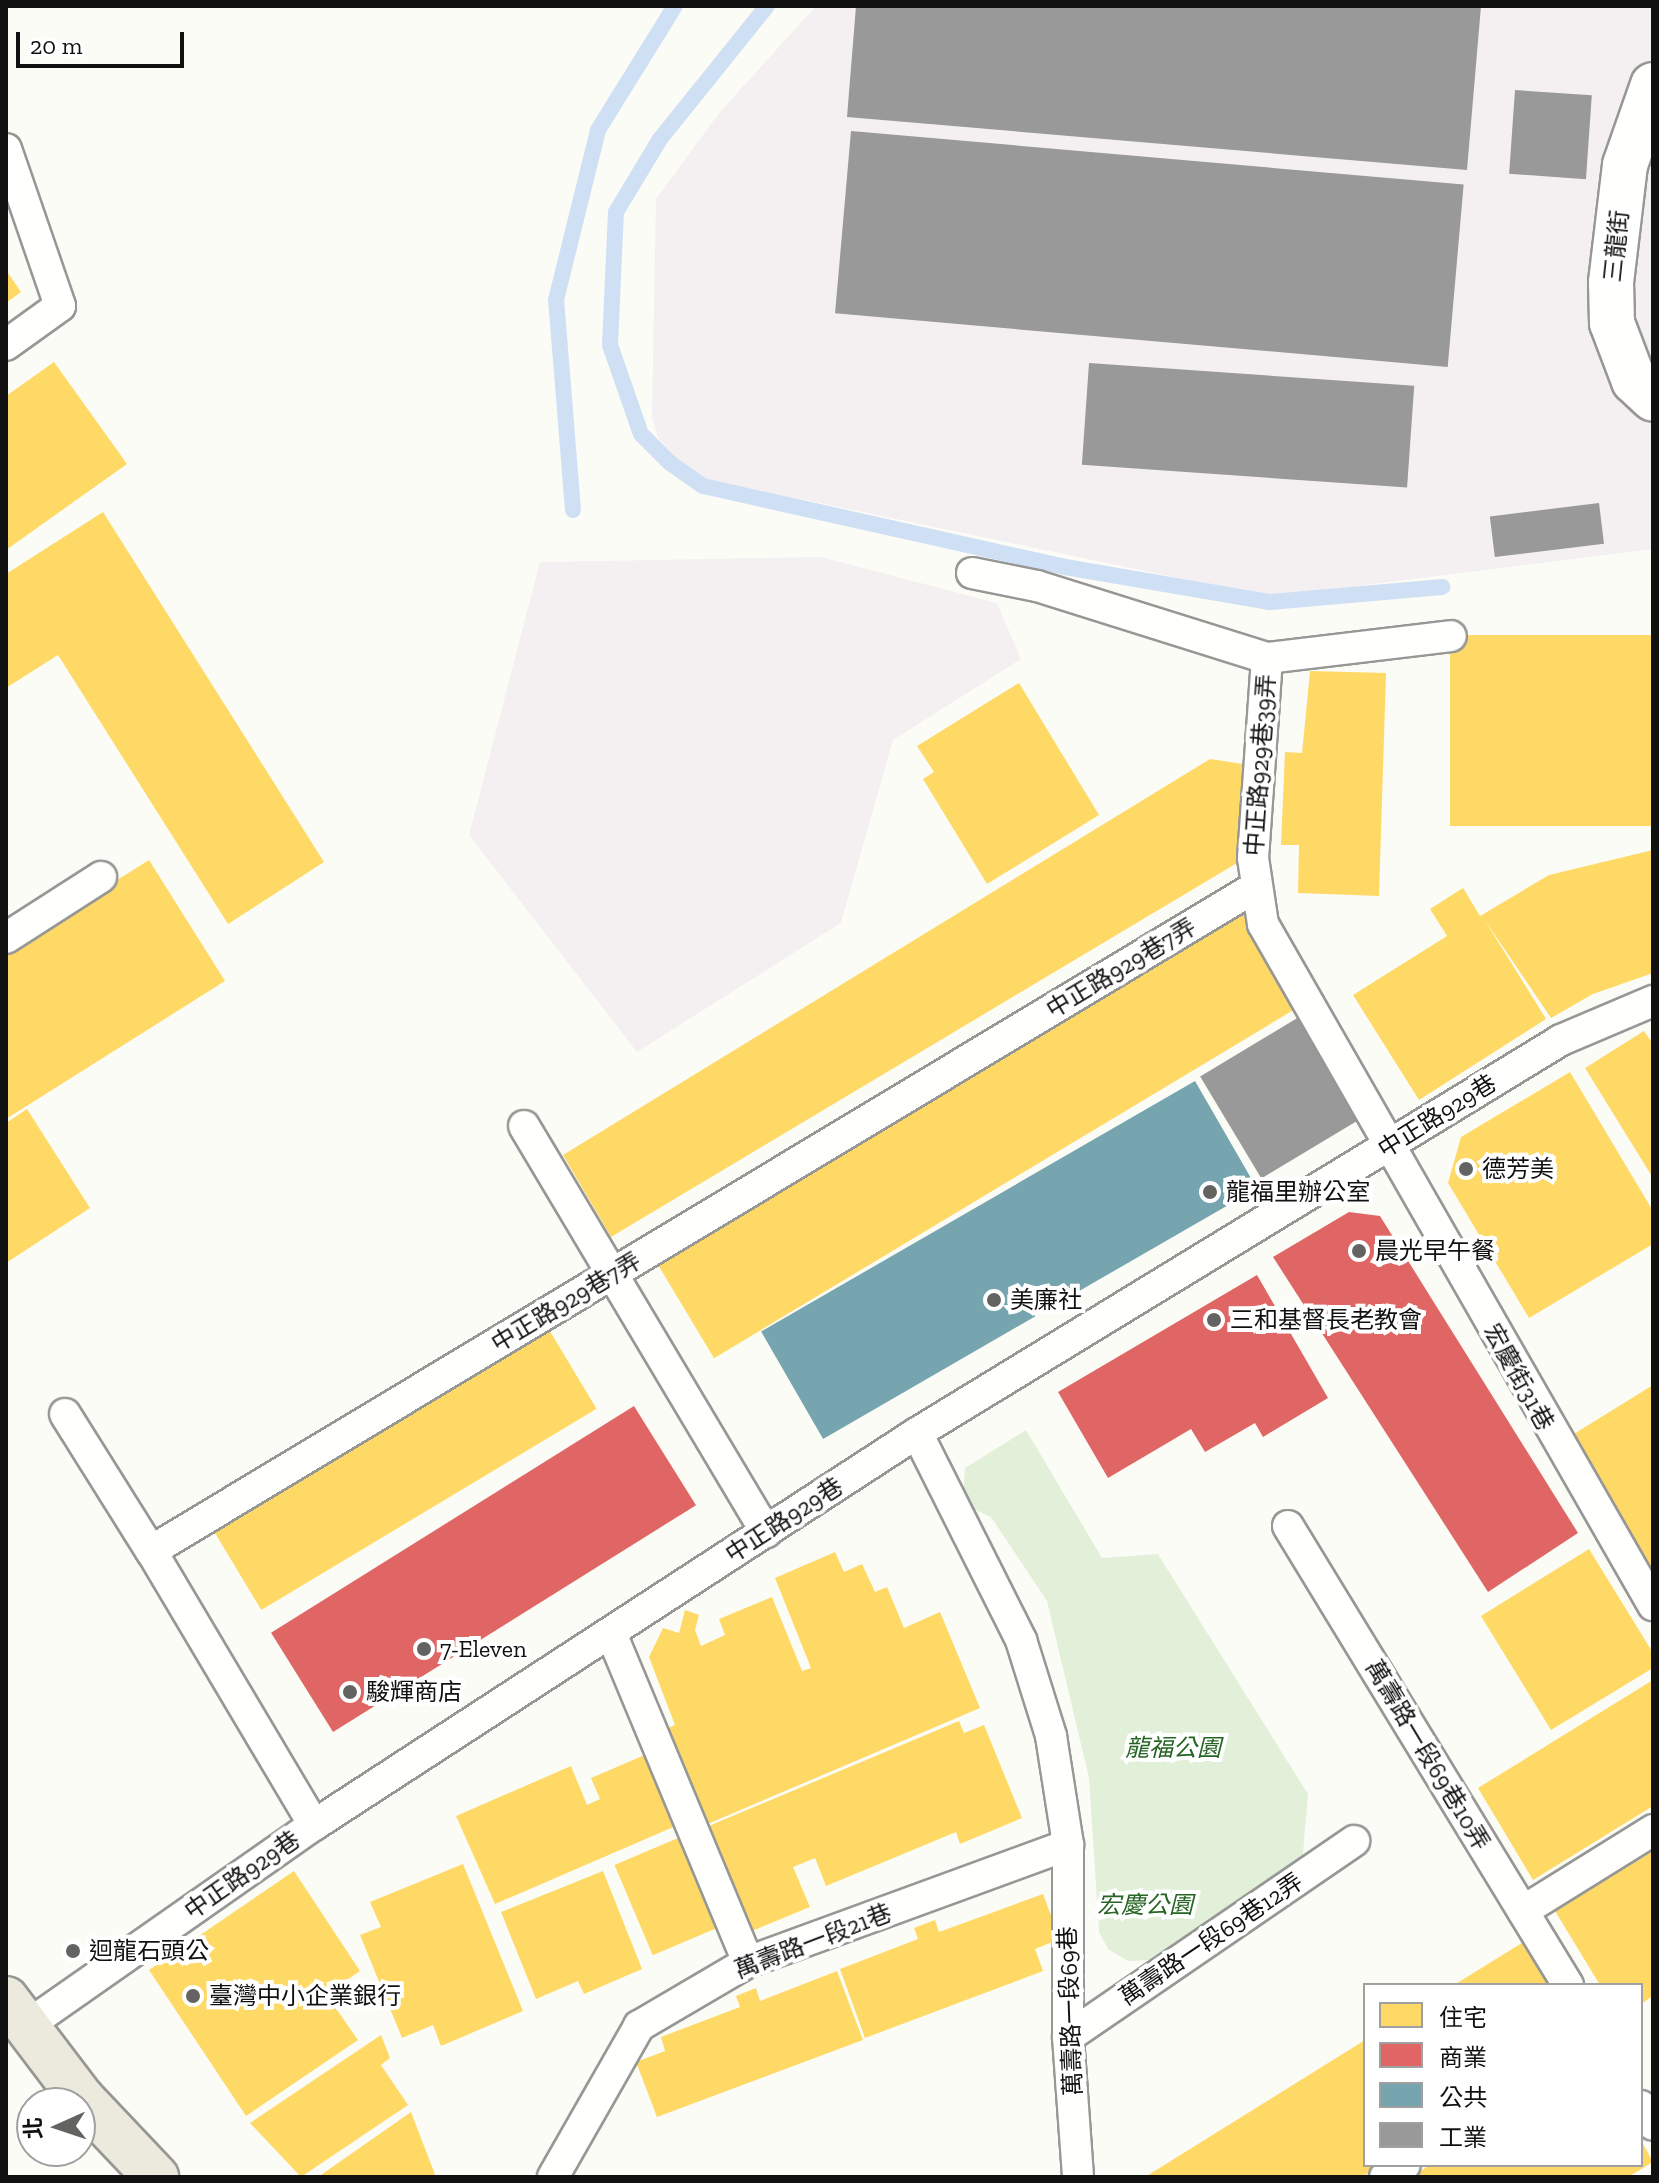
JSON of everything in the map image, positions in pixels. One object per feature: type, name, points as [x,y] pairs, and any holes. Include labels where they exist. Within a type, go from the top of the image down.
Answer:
[{"type":"main road","points":[[12,2023],[156,2177]]},
{"type":"street","name":"三龍街","points":[[1653,85],[1625,165],[1611,282],[1612,323],[1634,381],[1653,399]]},
{"type":"lane","points":[[6,149],[60,306],[6,345]]},
{"type":"lane","name":"中正路929巷39弄","points":[[972,573],[1037,586],[1267,658],[1254,888],[1263,924],[1390,1145]]},
{"type":"lane","points":[[1267,658],[1451,636]]},
{"type":"lane","points":[[6,938],[101,877]]},
{"type":"lane","name":"中正路929巷7弄","points":[[151,1551],[1254,888]]},
{"type":"lane","name":"中正路929巷","points":[[12,2023],[917,1433],[1561,1040],[1653,1001]]},
{"type":"lane","points":[[524,1126],[766,1532]]},
{"type":"lane","name":"宏慶街31巷","points":[[1390,1145],[1653,1605]]},
{"type":"lane","points":[[65,1414],[151,1551],[314,1825]]},
{"type":"lane","name":"萬壽路一段69巷","points":[[917,1433],[1021,1640],[1051,1736],[1068,1845],[1068,2037],[1078,2177]]},
{"type":"lane","name":"萬壽路一段69巷10弄","points":[[1288,1526],[1567,1983]]},
{"type":"lane","points":[[611,1633],[748,1962]]},
{"type":"lane","points":[[1523,1911],[1653,1830]]},
{"type":"lane","name":"萬壽路一段69巷12弄","points":[[1068,2037],[1354,1841]]},
{"type":"lane","name":"萬壽路一段21巷","points":[[553,2177],[639,2026],[748,1962],[1068,1845]]},
{"type":"shaded area","points":[[816,6],[1653,6],[1653,549],[1269,597],[705,479],[682,465],[658,438],[652,417],[656,199],[719,113]]},
{"type":"shaded area","points":[[821,557],[997,603],[1021,659],[893,740],[841,923],[637,1052],[469,835],[540,562]]},
{"type":"green space","name":"龍福公園","points":[[1026,1430],[1102,1558],[1158,1554],[1308,1794],[1302,1865],[1150,1960],[1128,1961],[1108,1949],[1099,1932],[1089,1778],[1047,1601],[991,1517],[963,1504],[965,1468]]},
{"type":"building: 住宅","points":[[6,270],[21,292],[6,303]]},
{"type":"building: 住宅","points":[[54,362],[127,464],[6,550],[6,396]]},
{"type":"building: 住宅","points":[[103,512],[324,862],[228,924],[58,655],[6,688],[6,574]]},
{"type":"building: 住宅","points":[[1450,635],[1652,635],[1652,826],[1450,826]]},
{"type":"building: 住宅","points":[[1310,671],[1386,673],[1379,896],[1298,893],[1299,845],[1281,845],[1285,752],[1302,753]]},
{"type":"building: 住宅","points":[[1019,683],[1099,815],[987,884],[923,779],[934,772],[917,746]]},
{"type":"building: 住宅","points":[[1210,759],[1243,764],[1242,860],[611,1237],[563,1155]]},
{"type":"building: 住宅","points":[[1653,850],[1653,973],[1593,994],[1551,1018],[1484,919],[1546,1019],[1419,1100],[1353,995],[1447,936],[1430,909],[1463,888],[1480,916],[1549,875]]},
{"type":"building: 住宅","points":[[149,860],[225,981],[6,1119],[6,950]]},
{"type":"building: 住宅","points":[[1248,909],[1305,1003],[714,1358],[657,1264]]},
{"type":"building: 住宅","points":[[1644,1031],[1653,1044],[1653,1178],[1585,1068]]},
{"type":"building: 住宅","points":[[1570,1072],[1653,1211],[1653,1244],[1529,1318],[1448,1183],[1461,1137]]},
{"type":"building: 住宅","points":[[27,1109],[90,1208],[6,1263],[6,1123]]},
{"type":"building: 住宅","points":[[545,1323],[597,1409],[261,1610],[210,1524]]},
{"type":"building: 住宅","points":[[1653,1385],[1653,1574],[1569,1437]]},
{"type":"building: 住宅","points":[[1589,1549],[1653,1653],[1653,1668],[1551,1730],[1481,1616]]},
{"type":"building: 住宅","points":[[835,1552],[844,1572],[862,1564],[875,1592],[887,1587],[904,1628],[940,1612],[980,1708],[703,1826],[663,1730],[675,1725],[649,1657],[663,1628],[679,1633],[685,1610],[699,1615],[695,1630],[701,1646],[725,1635],[719,1619],[772,1597],[802,1671],[811,1668],[775,1578]]},
{"type":"building: 住宅","points":[[1653,1680],[1653,1806],[1533,1880],[1478,1788]]},
{"type":"building: 住宅","points":[[959,1721],[964,1733],[984,1725],[1022,1818],[960,1844],[956,1832],[826,1886],[815,1858],[793,1867],[810,1907],[747,1933],[704,1828]]},
{"type":"building: 住宅","points":[[647,1754],[678,1825],[495,1904],[456,1816],[571,1766],[587,1805],[600,1799],[591,1778]]},
{"type":"building: 住宅","points":[[678,1838],[716,1928],[653,1955],[614,1865]]},
{"type":"building: 住宅","points":[[1653,1851],[1653,1996],[1643,2003],[1643,1983],[1599,1983],[1555,1911]]},
{"type":"building: 住宅","points":[[463,1864],[523,2011],[441,2046],[433,2025],[402,2038],[360,1935],[381,1927],[370,1902]]},
{"type":"building: 住宅","points":[[294,1871],[360,1971],[326,1994],[358,2040],[246,2116],[149,1970]]},
{"type":"building: 住宅","points":[[603,1871],[642,1969],[584,1994],[578,1981],[536,1999],[501,1912]]},
{"type":"building: 住宅","points":[[1043,1894],[1060,1939],[1035,1949],[1043,1971],[865,2038],[840,1969],[918,1939],[914,1928],[935,1920],[939,1932]]},
{"type":"building: 住宅","points":[[1525,1941],[1552,1983],[1457,1983]]},
{"type":"building: 住宅","points":[[837,1971],[863,2040],[657,2117],[636,2062],[665,2051],[661,2037],[740,2007],[736,1996],[756,1988],[760,2001]]},
{"type":"building: 住宅","points":[[381,2035],[390,2058],[381,2065],[408,2105],[301,2177],[250,2123]]},
{"type":"building: 住宅","points":[[1363,2041],[1363,2167],[1378,2167],[1362,2177],[1145,2177]]},
{"type":"building: 住宅","points":[[411,2112],[436,2177],[318,2177]]},
{"type":"building: 住宅","points":[[1643,2144],[1653,2162],[1628,2177],[1411,2177],[1427,2167],[1643,2167]]},
{"type":"building: 商業","points":[[1349,1212],[1380,1216],[1578,1533],[1488,1592],[1273,1257]]},
{"type":"building: 商業","points":[[1257,1275],[1328,1398],[1263,1437],[1255,1423],[1205,1452],[1191,1429],[1108,1478],[1058,1392]]},
{"type":"building: 商業","points":[[634,1406],[696,1505],[333,1732],[271,1633]]},
{"type":"building: 公共","points":[[1195,1081],[1257,1188],[823,1439],[761,1332]]},
{"type":"building: 工業","points":[[856,6],[1481,6],[1467,170],[847,117]]},
{"type":"building: 工業","points":[[1515,90],[1592,95],[1586,179],[1509,174]]},
{"type":"building: 工業","points":[[851,131],[1464,185],[1448,367],[835,313]]},
{"type":"building: 工業","points":[[1089,363],[1414,386],[1407,487],[1082,465]]},
{"type":"building: 工業","points":[[1599,503],[1604,544],[1495,557],[1490,516]]},
{"type":"building: 工業","points":[[1309,1011],[1370,1113],[1261,1178],[1200,1076]]},
{"type":"waterway","points":[[573,510],[556,300],[598,130],[675,6]]},
{"type":"waterway","points":[[767,6],[660,139],[616,212],[610,345],[641,434],[670,463],[703,486],[1065,567],[1270,602],[1442,587]]},
{"type":"place","name":"德芳美","points":[[1466,1169]]},
{"type":"place","name":"龍福里辦公室","points":[[1210,1192]]},
{"type":"place","name":"晨光早午餐","points":[[1359,1251]]},
{"type":"place","name":"美廉社","points":[[994,1300]]},
{"type":"place","name":"三和基督長老教會","points":[[1214,1320]]},
{"type":"place","name":"7-Eleven","points":[[424,1649]]},
{"type":"place","name":"駿輝商店","points":[[350,1692]]},
{"type":"place","name":"迴龍石頭公","points":[[73,1951]]},
{"type":"place","name":"臺灣中小企業銀行","points":[[193,1996]]},
{"type":"park label","name":"宏慶公園","points":[[1145,1905]]}]
